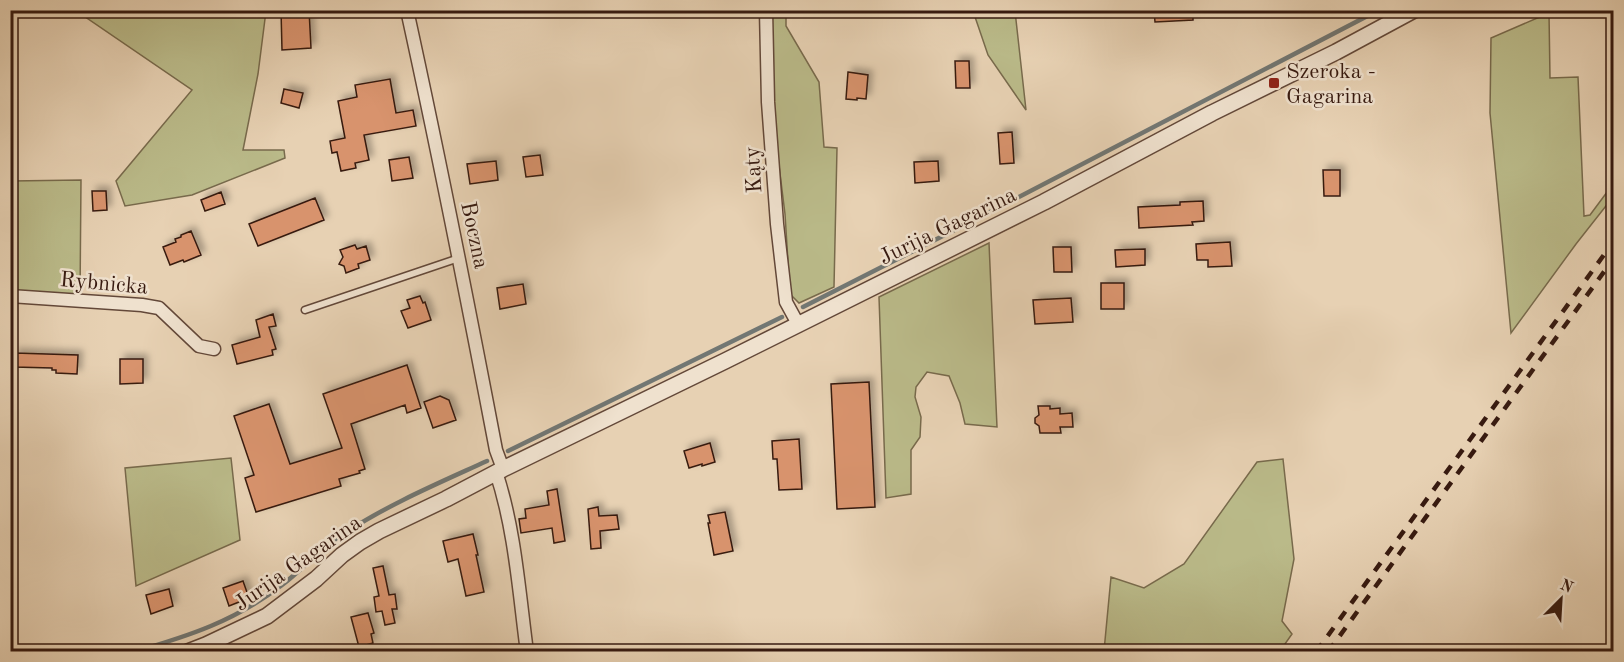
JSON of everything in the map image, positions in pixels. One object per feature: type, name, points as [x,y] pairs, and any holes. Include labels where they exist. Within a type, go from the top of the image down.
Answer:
[{"type":"street","name":"Boczna","points":[[407,10],[459,258],[499,471]]},
{"type":"street","name":"Kąty","points":[[765,10],[768,102],[777,224],[786,302],[798,324]]},
{"type":"street","name":"Jurija Gagarina","points":[[188,651],[206,645],[267,616],[360,542],[1044,202],[1414,10]]},
{"type":"street","name":"Rybnicka","points":[[10,296],[159,308],[199,346],[214,349]]},
{"type":"street","points":[[499,471],[510,527],[527,651]]},
{"type":"lane","points":[[305,310],[459,258]]},
{"type":"green space","points":[[84,10],[266,11],[258,74],[243,150],[284,150],[285,158],[192,195],[125,206],[116,181],[192,90],[81,14]]},
{"type":"green space","points":[[771,11],[786,11],[786,26],[819,82],[824,147],[837,148],[834,287],[799,303],[790,294],[785,214],[775,133]]},
{"type":"green space","points":[[973,11],[1015,11],[1026,110],[988,55]]},
{"type":"green space","points":[[1549,13],[1550,78],[1578,77],[1584,216],[1590,215],[1613,184],[1613,197],[1511,333],[1490,113],[1491,38]]},
{"type":"green space","points":[[81,180],[80,297],[11,293],[10,259],[15,251],[10,218],[11,181]]},
{"type":"green space","points":[[989,243],[997,427],[965,424],[960,403],[949,376],[927,372],[916,387],[915,397],[921,417],[920,437],[911,450],[911,494],[886,498],[879,297]]},
{"type":"green space","points":[[231,458],[240,540],[136,586],[125,468]]},
{"type":"green space","points":[[1283,459],[1294,559],[1282,621],[1292,634],[1280,651],[1104,651],[1111,577],[1144,588],[1184,564],[1257,462]]},
{"type":"building","points":[[281,10],[309,10],[311,48],[282,50]]},
{"type":"building","points":[[1154,10],[1193,10],[1193,20],[1155,22]]},
{"type":"building","points":[[955,61],[969,61],[970,88],[956,88]]},
{"type":"building","points":[[848,72],[868,75],[866,99],[846,99]]},
{"type":"building","points":[[390,79],[396,113],[413,110],[416,126],[364,135],[369,160],[355,163],[356,168],[341,171],[337,152],[332,153],[330,141],[345,138],[338,101],[357,97],[355,85]]},
{"type":"building","points":[[284,89],[303,93],[299,108],[281,103]]},
{"type":"building","points":[[1012,132],[1014,163],[1000,164],[998,133]]},
{"type":"building","points":[[540,155],[543,175],[526,177],[523,157]]},
{"type":"building","points":[[409,157],[413,178],[392,181],[389,160]]},
{"type":"building","points":[[496,161],[498,180],[470,184],[467,164]]},
{"type":"building","points":[[938,161],[939,181],[915,183],[914,162]]},
{"type":"building","points":[[1323,170],[1340,170],[1340,196],[1324,196]]},
{"type":"building","points":[[92,191],[106,191],[107,210],[93,211]]},
{"type":"building","points":[[221,192],[225,204],[205,211],[201,200]]},
{"type":"building","points":[[315,198],[324,220],[258,246],[249,224]]},
{"type":"building","points":[[1203,201],[1204,221],[1192,222],[1193,225],[1139,228],[1138,207],[1180,205],[1180,202]]},
{"type":"building","points":[[191,231],[201,255],[170,265],[163,247],[176,242],[175,239]]},
{"type":"building","points":[[1230,242],[1232,266],[1208,267],[1208,260],[1197,260],[1196,244]]},
{"type":"building","points":[[355,245],[357,249],[366,246],[370,260],[358,264],[359,268],[346,273],[344,266],[339,264],[343,257],[340,250]]},
{"type":"building","points":[[1053,247],[1071,247],[1072,272],[1054,272]]},
{"type":"building","points":[[1145,249],[1145,265],[1116,267],[1115,250]]},
{"type":"building","points":[[1101,283],[1124,283],[1124,309],[1101,309]]},
{"type":"building","points":[[523,284],[526,304],[500,309],[497,288]]},
{"type":"building","points":[[420,296],[423,303],[425,302],[431,320],[408,328],[401,311],[410,308],[407,300]]},
{"type":"building","points":[[1071,298],[1073,322],[1035,324],[1033,300]]},
{"type":"building","points":[[273,314],[276,326],[269,327],[276,349],[272,350],[273,355],[237,364],[232,345],[260,337],[256,320]]},
{"type":"building","points":[[14,353],[78,355],[77,374],[56,373],[56,370],[52,368],[14,367]]},
{"type":"building","points":[[120,359],[143,359],[143,383],[120,384]]},
{"type":"building","points":[[407,365],[421,408],[407,413],[405,405],[351,424],[365,469],[359,471],[360,473],[339,479],[341,486],[256,512],[245,478],[254,475],[234,416],[269,404],[290,464],[342,448],[323,394]]},
{"type":"building","points":[[869,382],[875,507],[837,509],[831,384]]},
{"type":"building","points":[[440,396],[449,400],[456,420],[433,428],[424,402]]},
{"type":"building","points":[[1038,406],[1050,406],[1050,409],[1060,408],[1060,414],[1072,413],[1073,427],[1060,427],[1061,433],[1040,433],[1039,426],[1035,423],[1035,418],[1039,415]]},
{"type":"building","points":[[799,439],[802,489],[779,490],[777,459],[773,459],[772,441]]},
{"type":"building","points":[[710,443],[715,462],[689,468],[684,451]]},
{"type":"building","points":[[557,489],[565,541],[554,543],[552,528],[521,533],[519,519],[526,518],[525,509],[549,505],[547,491]]},
{"type":"building","points":[[598,507],[599,516],[617,515],[619,529],[600,531],[601,548],[591,549],[588,509]]},
{"type":"building","points":[[725,512],[733,551],[714,555],[708,515]]},
{"type":"building","points":[[473,534],[484,592],[466,596],[458,559],[448,562],[443,541]]},
{"type":"building","points":[[383,566],[389,595],[395,594],[397,609],[392,609],[395,623],[385,625],[382,611],[376,612],[374,597],[379,596],[373,568]]},
{"type":"building","points":[[243,581],[249,598],[229,606],[223,588]]},
{"type":"building","points":[[169,589],[173,606],[151,614],[146,595]]},
{"type":"building","points":[[368,613],[374,633],[371,634],[373,643],[359,647],[351,617]]},
{"type":"waterway","points":[[803,307],[1379,10]]},
{"type":"waterway","points":[[508,451],[782,317]]},
{"type":"waterway","points":[[133,652],[173,640],[229,618],[264,598],[328,545],[362,522],[414,494],[487,461]]},
{"type":"railway","points":[[1316,652],[1614,241]]},
{"type":"railway","points":[[1328,652],[1614,258]]},
{"type":"place","name":"Szeroka - Gagarina","points":[[1274,83]]}]
